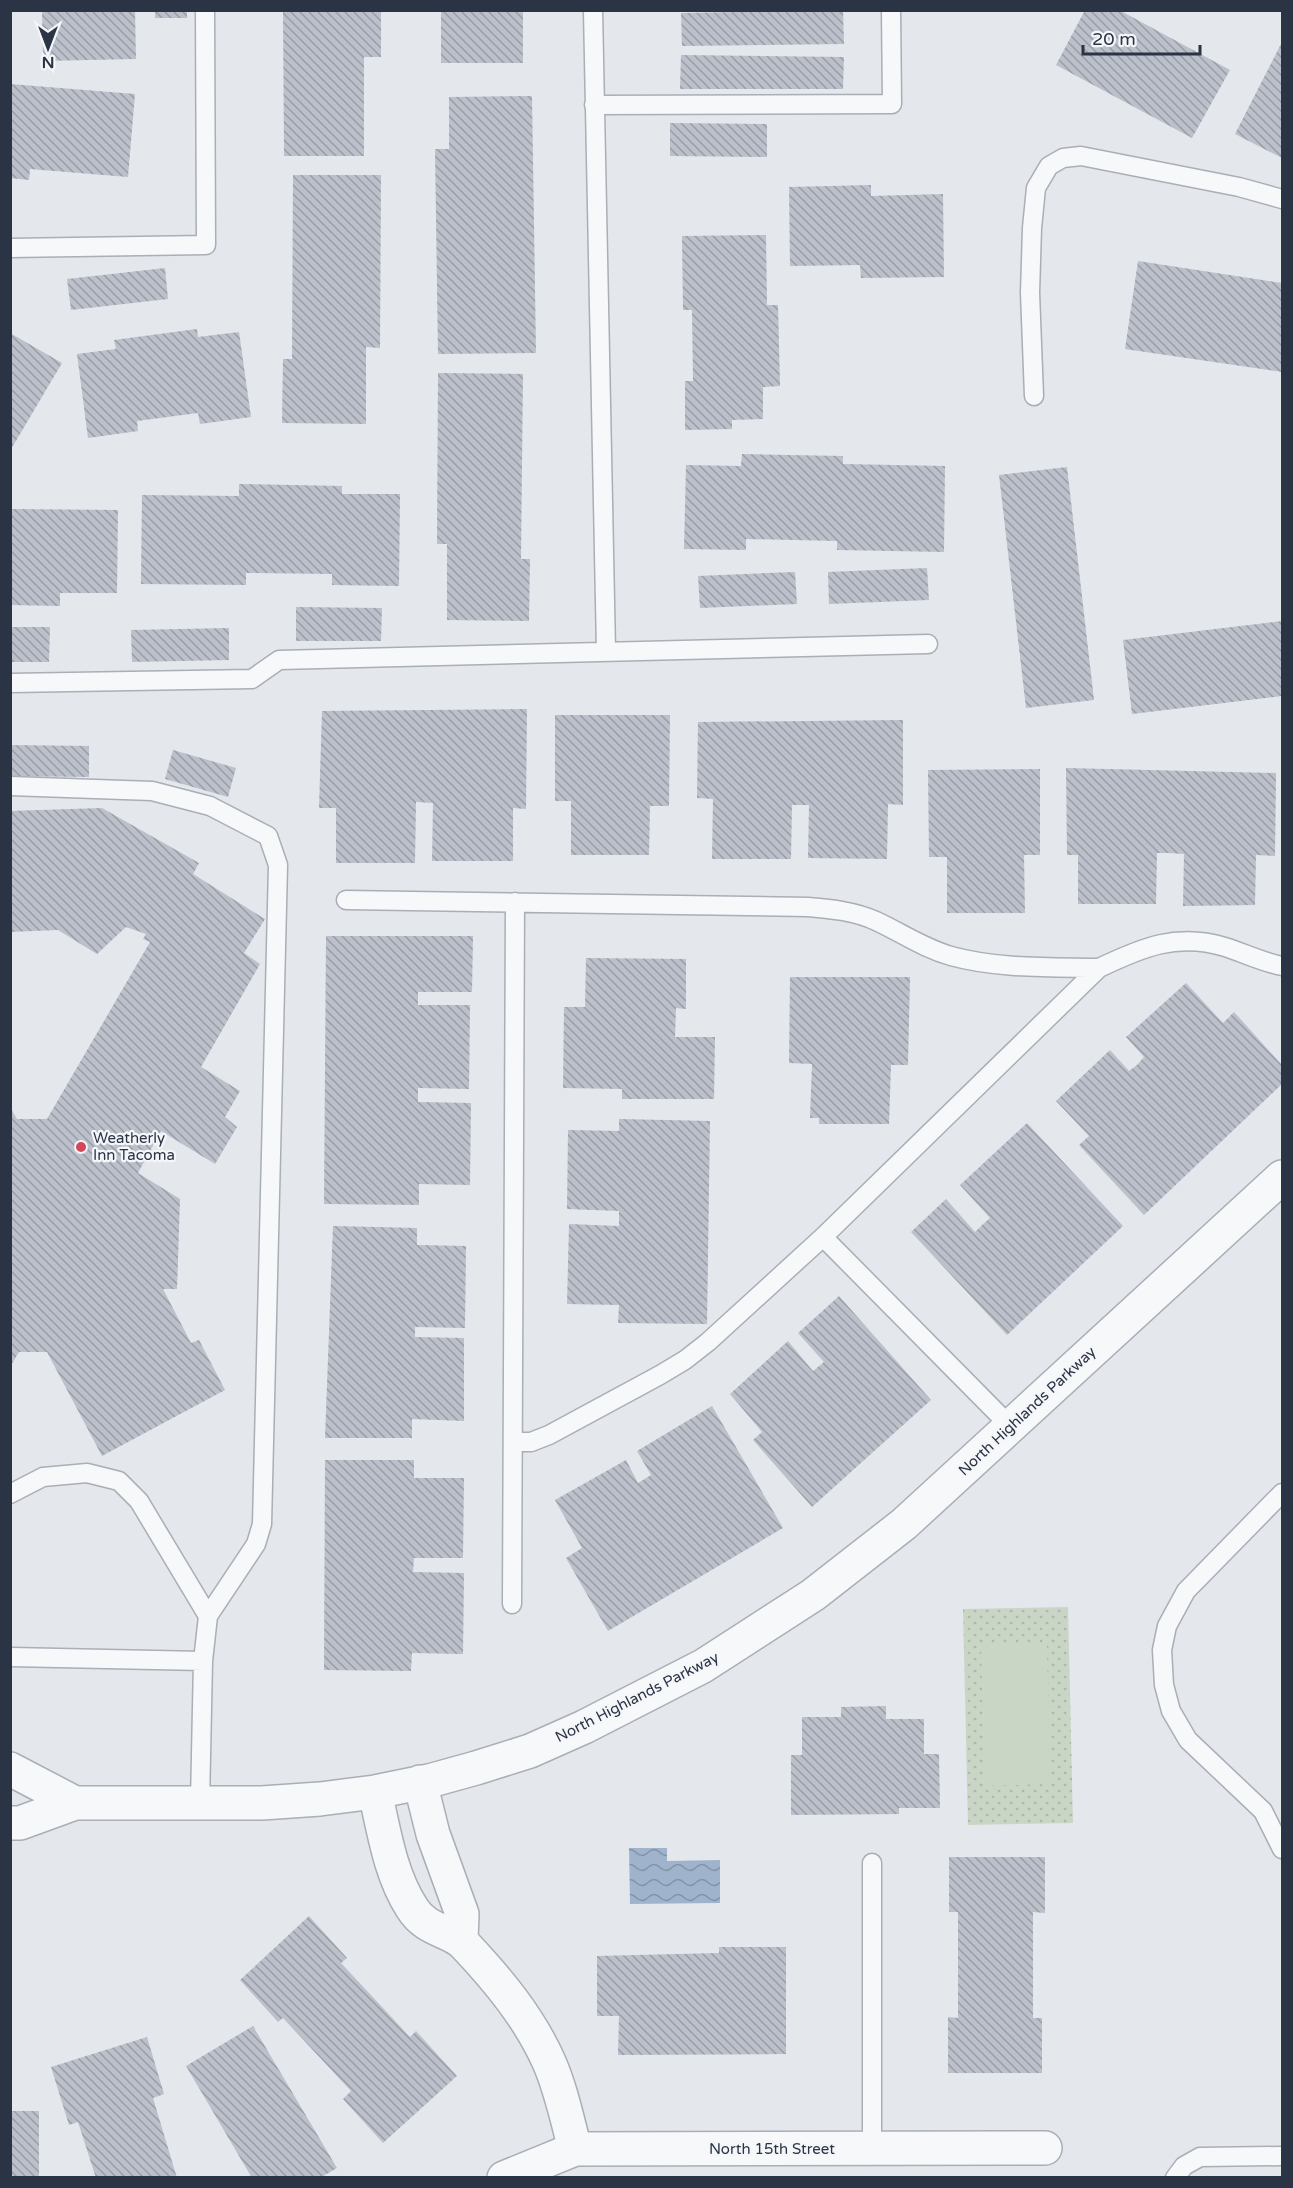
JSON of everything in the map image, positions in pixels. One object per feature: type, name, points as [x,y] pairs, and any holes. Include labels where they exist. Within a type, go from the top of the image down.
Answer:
[{"type":"street","name":"North Highlands Parkway","points":[[10,1823],[20,1824],[75,1803],[262,1803],[375,1792],[476,1768],[530,1751],[584,1727],[703,1666],[813,1595],[904,1524],[1010,1426],[1277,1189]]},
{"type":"street","name":"North Highlands Parkway","points":[[10,1768],[75,1803]]},
{"type":"street","points":[[420,1782],[433,1834],[462,1914],[461,1941]]},
{"type":"street","points":[[375,1792],[399,1885],[414,1911],[432,1928],[461,1941],[496,1979],[527,2020],[549,2061],[561,2095],[575,2149]]},
{"type":"street","name":"North 15th Street","points":[[504,2178],[575,2149],[1045,2148]]},
{"type":"lane","points":[[10,248],[206,245],[205,10]]},
{"type":"lane","points":[[593,10],[606,651]]},
{"type":"lane","points":[[594,105],[892,104],[891,10]]},
{"type":"lane","points":[[1034,396],[1030,293],[1032,228],[1036,188],[1049,166],[1063,159],[1081,156],[1239,187],[1282,199]]},
{"type":"lane","points":[[10,683],[252,679],[279,660],[928,644]]},
{"type":"lane","points":[[10,786],[152,792],[210,806],[268,836],[278,865],[262,1524],[256,1544],[208,1616],[203,1661],[200,1803]]},
{"type":"lane","points":[[346,900],[808,907],[846,911],[874,920],[923,947],[954,956],[996,963],[1099,968]]},
{"type":"lane","points":[[512,1604],[515,902]]},
{"type":"lane","points":[[513,1442],[531,1442],[549,1435],[685,1360],[708,1342],[823,1237],[1099,968],[1154,945],[1184,940],[1223,946],[1282,966]]},
{"type":"lane","points":[[823,1237],[1010,1426]]},
{"type":"lane","points":[[10,1494],[43,1477],[87,1473],[119,1481],[139,1502],[208,1616]]},
{"type":"lane","points":[[1282,1493],[1186,1591],[1167,1626],[1162,1650],[1164,1685],[1171,1711],[1188,1740],[1263,1811],[1282,1849]]},
{"type":"lane","points":[[10,1657],[203,1661]]},
{"type":"lane","points":[[872,1863],[872,2149]]},
{"type":"lane","points":[[1175,2178],[1184,2166],[1200,2157],[1282,2156]]},
{"type":"green space","points":[[1068,1607],[1073,1823],[968,1825],[963,1609]]},
{"type":"green space","points":[[1047,1644],[1050,1784],[984,1786],[981,1646]]},
{"type":"water","points":[[629,1848],[667,1848],[667,1861],[720,1860],[720,1903],[630,1904]]},
{"type":"building","points":[[42,10],[135,10],[136,59],[43,61]]},
{"type":"building","points":[[155,10],[187,10],[187,18],[155,18]]},
{"type":"building","points":[[283,10],[381,10],[381,57],[364,57],[364,156],[284,156]]},
{"type":"building","points":[[441,10],[523,10],[523,63],[441,63]]},
{"type":"building","points":[[843,10],[844,44],[682,46],[681,13]]},
{"type":"building","points":[[1085,10],[1119,10],[1230,70],[1192,138],[1056,65]]},
{"type":"building","points":[[1282,42],[1282,158],[1235,134]]},
{"type":"building","points":[[681,55],[844,57],[843,89],[680,89]]},
{"type":"building","points":[[10,84],[135,94],[128,177],[30,169],[29,180],[10,178]]},
{"type":"building","points":[[532,96],[536,353],[438,354],[435,149],[449,149],[449,97]]},
{"type":"building","points":[[670,123],[767,124],[767,157],[670,156]]},
{"type":"building","points":[[293,175],[381,175],[380,348],[366,347],[366,424],[282,423],[283,359],[292,359]]},
{"type":"building","points":[[871,185],[871,196],[943,194],[944,277],[861,278],[860,265],[790,266],[789,187]]},
{"type":"building","points":[[766,235],[767,305],[778,305],[780,386],[763,387],[763,419],[732,420],[732,429],[685,430],[685,381],[693,381],[692,310],[683,310],[682,236]]},
{"type":"building","points":[[1138,261],[1282,283],[1282,372],[1125,349]]},
{"type":"building","points":[[165,268],[168,299],[71,310],[67,279]]},
{"type":"building","points":[[197,329],[198,337],[239,332],[251,417],[200,424],[198,413],[137,421],[138,431],[88,438],[77,354],[116,349],[114,340]]},
{"type":"building","points":[[10,333],[62,363],[10,451]]},
{"type":"building","points":[[438,373],[523,374],[521,559],[530,559],[529,621],[447,620],[447,544],[437,544]]},
{"type":"building","points":[[742,454],[843,456],[843,464],[945,466],[944,552],[837,550],[837,541],[746,539],[746,550],[684,549],[686,465],[741,466]]},
{"type":"building","points":[[1067,467],[1094,700],[1026,708],[999,475]]},
{"type":"building","points":[[239,484],[342,486],[342,494],[400,494],[399,586],[332,585],[332,574],[246,573],[246,585],[141,584],[142,495],[239,496]]},
{"type":"building","points":[[10,509],[118,510],[117,593],[60,593],[60,606],[10,605]]},
{"type":"building","points":[[927,568],[929,600],[829,604],[828,572]]},
{"type":"building","points":[[795,572],[797,604],[700,608],[698,576]]},
{"type":"building","points":[[296,607],[382,608],[381,641],[296,641]]},
{"type":"building","points":[[1282,621],[1282,696],[1132,714],[1123,640]]},
{"type":"building","points":[[10,627],[50,627],[49,662],[10,662]]},
{"type":"building","points":[[229,628],[229,660],[132,662],[131,630]]},
{"type":"building","points":[[527,709],[526,809],[513,808],[513,861],[432,861],[433,803],[416,802],[415,863],[336,863],[336,808],[319,808],[322,711]]},
{"type":"building","points":[[555,715],[670,715],[669,806],[650,806],[649,855],[571,855],[571,801],[555,801]]},
{"type":"building","points":[[903,720],[903,805],[888,804],[887,859],[808,858],[809,805],[792,805],[791,859],[712,859],[713,799],[697,798],[698,722]]},
{"type":"building","points":[[10,745],[89,746],[89,777],[10,776]]},
{"type":"building","points":[[173,750],[236,768],[228,797],[165,779]]},
{"type":"building","points":[[1066,768],[1276,773],[1275,856],[1256,855],[1255,905],[1183,906],[1184,854],[1168,853],[1157,853],[1156,904],[1078,904],[1078,855],[1067,855]]},
{"type":"building","points":[[1040,769],[1040,855],[1024,855],[1025,913],[947,913],[947,857],[929,857],[928,770]]},
{"type":"building","name":"Weatherly Inn Tacoma","points":[[102,808],[199,863],[193,874],[265,919],[244,953],[260,964],[201,1067],[240,1091],[225,1117],[237,1127],[215,1164],[161,1131],[138,1173],[180,1199],[177,1289],[163,1289],[191,1343],[199,1340],[225,1390],[102,1456],[47,1352],[19,1352],[10,1367],[10,1107],[17,1119],[47,1119],[150,942],[143,939],[146,934],[126,927],[97,954],[58,930],[10,932],[10,811]]},
{"type":"building","points":[[326,936],[473,936],[472,992],[418,992],[418,1005],[470,1005],[469,1089],[418,1088],[418,1102],[471,1103],[470,1185],[419,1184],[419,1205],[324,1204]]},
{"type":"building","points":[[586,958],[686,959],[686,1009],[676,1008],[675,1037],[715,1037],[714,1099],[622,1099],[622,1089],[563,1088],[564,1007],[585,1007]]},
{"type":"building","points":[[790,977],[910,977],[908,1065],[891,1065],[889,1124],[819,1124],[819,1118],[810,1118],[812,1064],[789,1063]]},
{"type":"building","points":[[1186,983],[1223,1023],[1234,1012],[1282,1065],[1282,1084],[1144,1215],[1079,1145],[1089,1136],[1056,1101],[1110,1050],[1129,1071],[1137,1065],[1144,1057],[1126,1037]]},
{"type":"building","points":[[619,1119],[710,1121],[707,1324],[618,1323],[619,1305],[567,1304],[569,1224],[619,1226],[619,1211],[567,1209],[568,1130],[619,1131]]},
{"type":"building","points":[[1027,1123],[1123,1226],[1007,1335],[911,1232],[946,1199],[975,1232],[990,1218],[960,1185]]},
{"type":"building","points":[[333,1226],[417,1228],[417,1245],[466,1246],[465,1328],[415,1327],[415,1337],[464,1338],[464,1421],[412,1419],[412,1438],[325,1438]]},
{"type":"building","points":[[839,1296],[931,1400],[812,1507],[753,1440],[762,1432],[730,1394],[788,1341],[813,1371],[824,1362],[798,1333]]},
{"type":"building","points":[[712,1406],[783,1528],[608,1631],[566,1558],[582,1548],[555,1500],[626,1460],[638,1483],[651,1475],[637,1451]]},
{"type":"building","points":[[325,1460],[414,1460],[414,1478],[464,1478],[463,1558],[414,1558],[413,1572],[464,1573],[463,1654],[412,1653],[411,1671],[324,1670]]},
{"type":"building","points":[[886,1706],[886,1719],[924,1719],[924,1754],[939,1754],[940,1808],[899,1808],[899,1814],[791,1815],[791,1755],[802,1755],[802,1717],[841,1717],[841,1707]]},
{"type":"building","points":[[949,1857],[1045,1857],[1045,1913],[1033,1912],[1033,2018],[1042,2018],[1042,2073],[948,2073],[948,2017],[958,2018],[958,1912],[949,1912]]},
{"type":"building","points":[[309,1916],[347,1958],[341,1963],[410,2037],[416,2031],[457,2076],[383,2143],[343,2099],[351,2091],[283,2018],[278,2022],[240,1980]]},
{"type":"building","points":[[719,1947],[786,1947],[786,2054],[618,2055],[619,2016],[597,2016],[597,1956],[719,1953]]},
{"type":"building","points":[[253,2026],[337,2168],[320,2178],[252,2178],[186,2066]]},
{"type":"building","points":[[147,2037],[164,2094],[153,2098],[177,2178],[96,2178],[78,2122],[69,2125],[51,2067]]},
{"type":"building","points":[[10,2111],[39,2111],[39,2178],[10,2178]]},
{"type":"place","name":"Weatherly Inn Tacoma","points":[[81,1147]]}]
